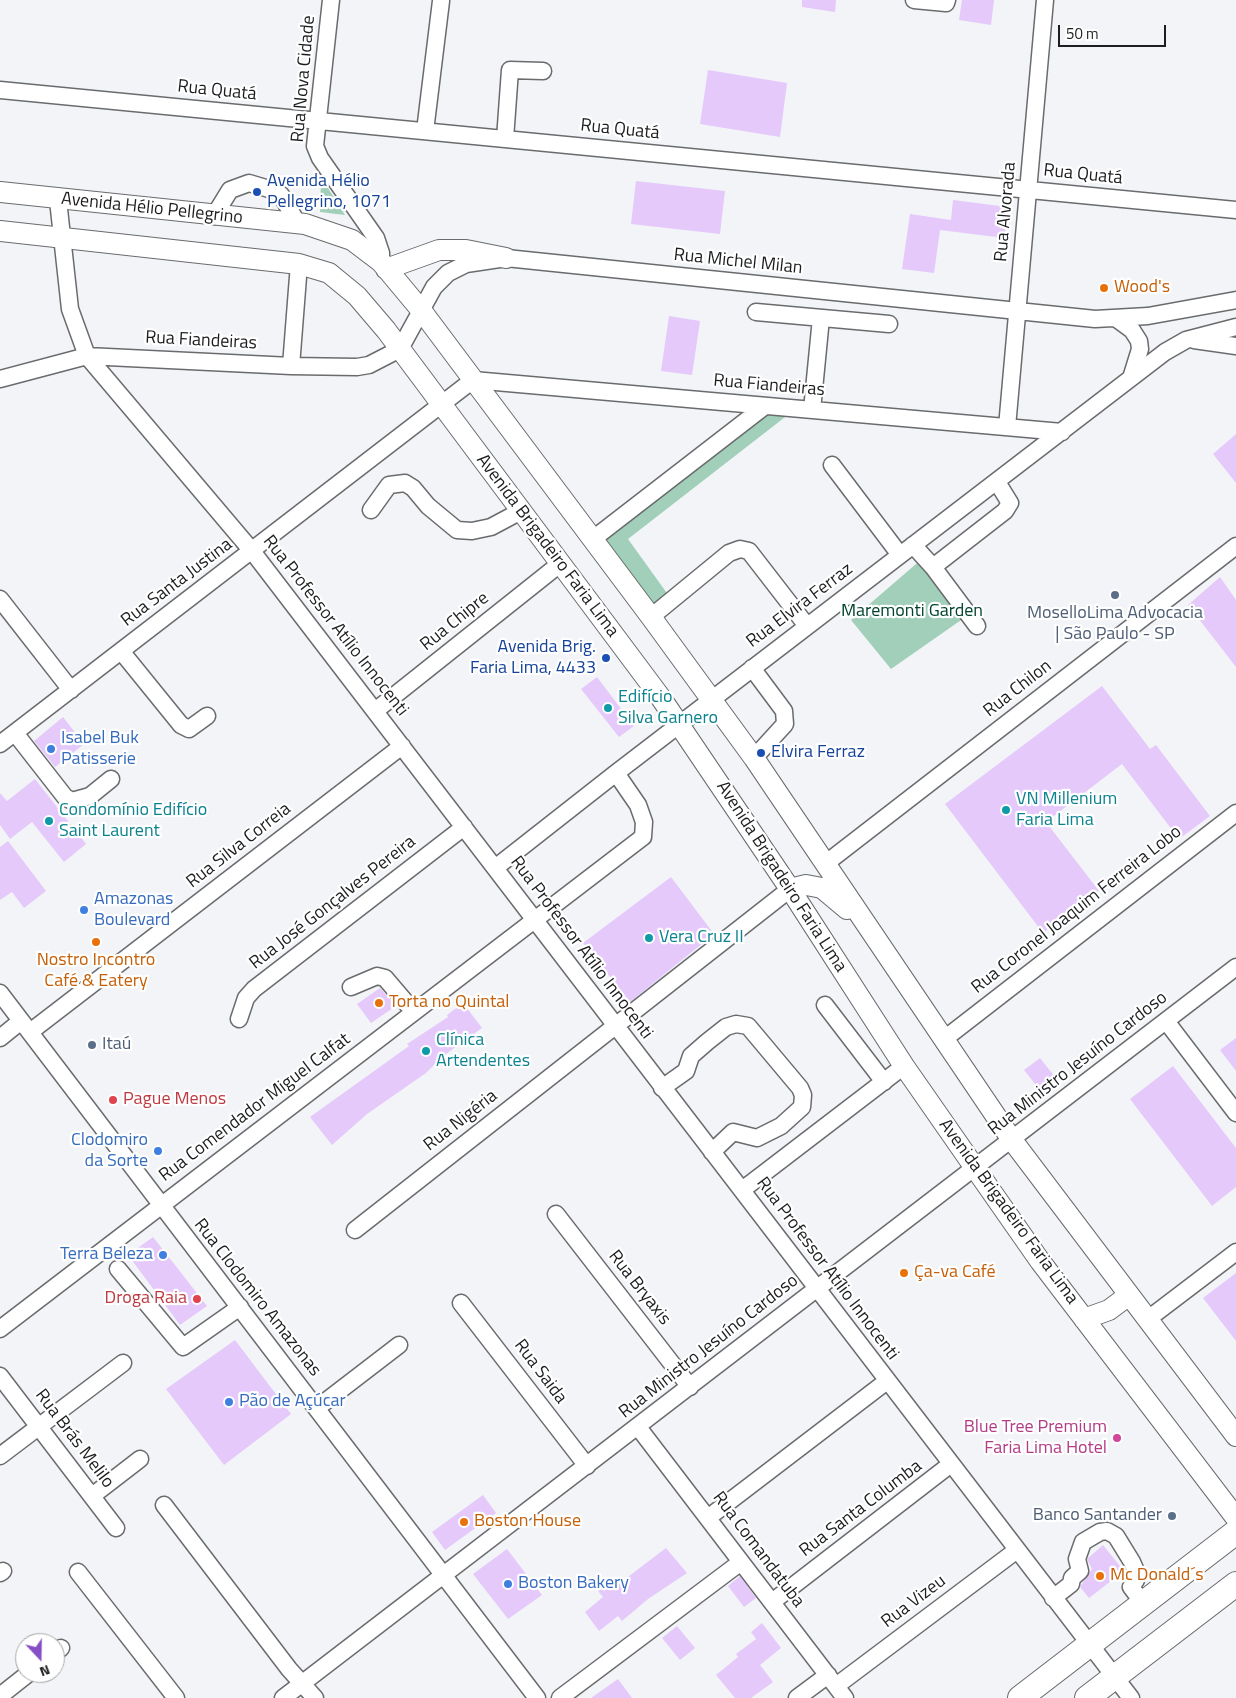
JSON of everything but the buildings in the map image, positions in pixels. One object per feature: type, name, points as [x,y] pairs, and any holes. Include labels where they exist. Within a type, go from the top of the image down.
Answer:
[{"type":"highway","points":[[1020,1698],[1236,1532]]},
{"type":"highway","points":[[1087,1698],[1236,1584]]},
{"type":"highway","points":[[1203,1609],[1236,1598]]},
{"type":"main road","name":"Avenida Hélio Pellegrino","points":[[0,192],[58,200],[301,224]]},
{"type":"main road","points":[[301,224],[352,240],[383,265],[421,310],[754,758],[1012,1140],[1148,1319],[1233,1423]]},
{"type":"main road","points":[[0,231],[300,264]]},
{"type":"main road","points":[[383,265],[439,250],[466,250],[506,258]]},
{"type":"main road","name":"Avenida Brigadeiro Faria Lima","points":[[300,264],[329,274],[347,286],[370,310],[561,563],[679,724],[790,889],[904,1066],[975,1168],[1084,1319],[1236,1518]]},
{"type":"main road","points":[[790,889],[806,885],[822,888],[863,920]]},
{"type":"main road","points":[[1084,1319],[1109,1310],[1130,1295]]},
{"type":"street","name":"Rua Nova Cidade","points":[[331,0],[315,146],[318,154],[376,238],[380,246],[383,265]]},
{"type":"street","points":[[914,0],[946,3],[947,0]]},
{"type":"street","name":"Rua Alvorada","points":[[1007,427],[1045,0]]},
{"type":"street","points":[[425,131],[441,1]]},
{"type":"street","points":[[505,139],[510,70],[543,71]]},
{"type":"street","name":"Rua Quatá","points":[[0,90],[1236,210]]},
{"type":"street","points":[[214,216],[230,190],[249,183],[281,195],[301,224]]},
{"type":"street","name":"Rua Professor Atílio Innocenti","points":[[58,200],[70,309],[87,356],[252,551],[817,1290],[887,1381],[913,1411],[951,1464],[1131,1698]]},
{"type":"street","name":"Rua Michel Milan","points":[[400,350],[434,287],[448,273],[466,264],[506,258],[1017,311],[1117,319],[1180,312],[1236,300]]},
{"type":"street","points":[[291,366],[300,264]]},
{"type":"street","points":[[756,312],[889,324]]},
{"type":"street","points":[[812,410],[821,318]]},
{"type":"street","points":[[1117,319],[1132,330],[1139,341],[1140,349],[1131,378]]},
{"type":"street","name":"Rua Elvira Ferraz","points":[[495,868],[616,772],[1165,352],[1186,340],[1236,327]]},
{"type":"street","points":[[1186,340],[1236,346]]},
{"type":"street","name":"Rua Fiandeiras","points":[[0,379],[87,356],[291,366],[357,367],[379,361],[400,350]]},
{"type":"street","name":"Rua Fiandeiras","points":[[472,380],[1062,432]]},
{"type":"street","name":"Rua Santa Justina","points":[[0,744],[442,406],[472,380]]},
{"type":"street","points":[[593,539],[765,406]]},
{"type":"street","points":[[832,465],[900,555]]},
{"type":"street","points":[[933,567],[1005,511],[1010,503],[997,482]]},
{"type":"street","points":[[371,510],[389,486],[406,483],[414,488],[428,506],[457,530],[472,531],[491,527],[521,511]]},
{"type":"street","points":[[913,545],[933,567],[976,626]]},
{"type":"street","name":"Rua Chilon","points":[[825,864],[1236,546]]},
{"type":"street","points":[[651,617],[728,553],[740,549],[749,551],[807,626]]},
{"type":"street","name":"Rua Chipre","points":[[375,711],[561,563]]},
{"type":"street","points":[[0,599],[71,690]]},
{"type":"street","points":[[121,651],[181,725],[189,729],[207,716]]},
{"type":"street","points":[[752,668],[784,711],[785,724],[754,758]]},
{"type":"street","points":[[15,733],[65,797],[72,801],[90,796],[111,779]]},
{"type":"street","name":"Rua Silva Correia","points":[[0,1038],[26,1027],[402,746]]},
{"type":"street","name":"Rua Comendador Miguel Calfat","points":[[0,1329],[643,837],[644,822],[638,805],[616,772]]},
{"type":"street","name":"Rua Coronel Joaquim Ferreira Lobo","points":[[943,1040],[1236,813]]},
{"type":"street","name":"Rua José Gonçalves Pereira","points":[[239,1019],[246,998],[254,989],[464,827]]},
{"type":"street","points":[[615,1025],[790,889]]},
{"type":"street","name":"Rua Ministro Jesuíno Cardoso","points":[[283,1698],[1236,967]]},
{"type":"street","points":[[351,988],[377,976],[386,978],[414,1012]]},
{"type":"street","name":"Rua Clodomiro Amazonas","points":[[0,993],[537,1698]]},
{"type":"street","points":[[825,1005],[884,1082]]},
{"type":"street","points":[[1166,1021],[1236,1113]]},
{"type":"street","points":[[662,1088],[686,1071],[691,1056],[707,1042],[726,1028],[736,1024],[748,1026],[800,1088],[803,1094],[802,1107],[781,1126],[757,1138],[733,1132],[712,1152]]},
{"type":"street","name":"Rua Nigéria","points":[[355,1230],[615,1025]]},
{"type":"street","points":[[742,1190],[904,1066]]},
{"type":"street","name":"Rua Bryaxis","points":[[556,1214],[690,1387]]},
{"type":"street","points":[[1148,1319],[1236,1252]]},
{"type":"street","points":[[118,1269],[183,1348],[240,1307]]},
{"type":"street","name":"Rua Saida","points":[[461,1303],[587,1466]]},
{"type":"street","points":[[317,1408],[399,1345]]},
{"type":"street","points":[[0,1456],[123,1363]]},
{"type":"street","name":"Rua Brás Melilo","points":[[0,1376],[116,1528]]},
{"type":"street","points":[[708,1517],[887,1381]]},
{"type":"street","name":"Rua Comandatuba","points":[[638,1427],[836,1686]]},
{"type":"street","points":[[92,1496],[140,1459]]},
{"type":"street","name":"Rua Santa Columba","points":[[772,1602],[951,1464]]},
{"type":"street","points":[[164,1505],[289,1669],[315,1698]]},
{"type":"street","points":[[1053,1598],[1071,1584],[1072,1578],[1080,1571],[1077,1559],[1083,1542],[1100,1532],[1108,1531],[1116,1536],[1132,1562],[1136,1571],[1136,1580],[1131,1587],[1143,1603]]},
{"type":"street","name":"Rua Vizeu","points":[[797,1698],[836,1686],[1017,1550]]},
{"type":"street","points":[[560,1698],[741,1562]]},
{"type":"street","points":[[78,1572],[176,1698]]},
{"type":"street","points":[[0,1696],[16,1683]]},
{"type":"green space","points":[[321,177],[345,215],[320,212]]},
{"type":"green space","points":[[765,413],[789,414],[628,539],[669,596],[653,607],[602,540]]},
{"type":"green space","name":"Maremonti Garden","points":[[923,558],[964,618],[891,669],[851,620]]},
{"type":"place","name":"Avenida Hélio Pellegrino, 1071","points":[[257,192]]},
{"type":"place","name":"Wood's","points":[[1104,288]]},
{"type":"place","name":"MoselloLima Advocacia | São Paulo - SP","points":[[1115,595]]},
{"type":"place","name":"Avenida Brig. Faria Lima, 4433","points":[[606,658]]},
{"type":"place","name":"Edifício Silva Garnero","points":[[608,708]]},
{"type":"place","name":"Isabel Buk Patisserie","points":[[51,749]]},
{"type":"place","name":"Elvira Ferraz","points":[[761,753]]},
{"type":"place","name":"VN Millenium Faria Lima","points":[[1006,810]]},
{"type":"place","name":"Condomínio Edifício Saint Laurent","points":[[49,821]]},
{"type":"place","name":"Amazonas Boulevard","points":[[84,910]]},
{"type":"place","name":"Vera Cruz II","points":[[649,938]]},
{"type":"place","name":"Nostro Incontro Café & Eatery","points":[[96,942]]},
{"type":"place","name":"Torta no Quintal","points":[[379,1003]]},
{"type":"place","name":"Itaú","points":[[92,1045]]},
{"type":"place","name":"Clínica Artendentes","points":[[426,1051]]},
{"type":"place","name":"Pague Menos","points":[[113,1100]]},
{"type":"place","name":"Clodomiro da Sorte","points":[[158,1151]]},
{"type":"place","name":"Terra Beleza","points":[[163,1255]]},
{"type":"place","name":"Ça-va Café","points":[[904,1273]]},
{"type":"place","name":"Droga Raia","points":[[197,1299]]},
{"type":"place","name":"Pão de Açúcar","points":[[229,1402]]},
{"type":"place","name":"Blue Tree Premium Faria Lima Hotel","points":[[1117,1438]]},
{"type":"place","name":"Banco Santander","points":[[1172,1516]]},
{"type":"place","name":"Boston House","points":[[464,1522]]},
{"type":"place","name":"Mc Donald´s","points":[[1100,1576]]},
{"type":"place","name":"Boston Bakery","points":[[508,1584]]}]
